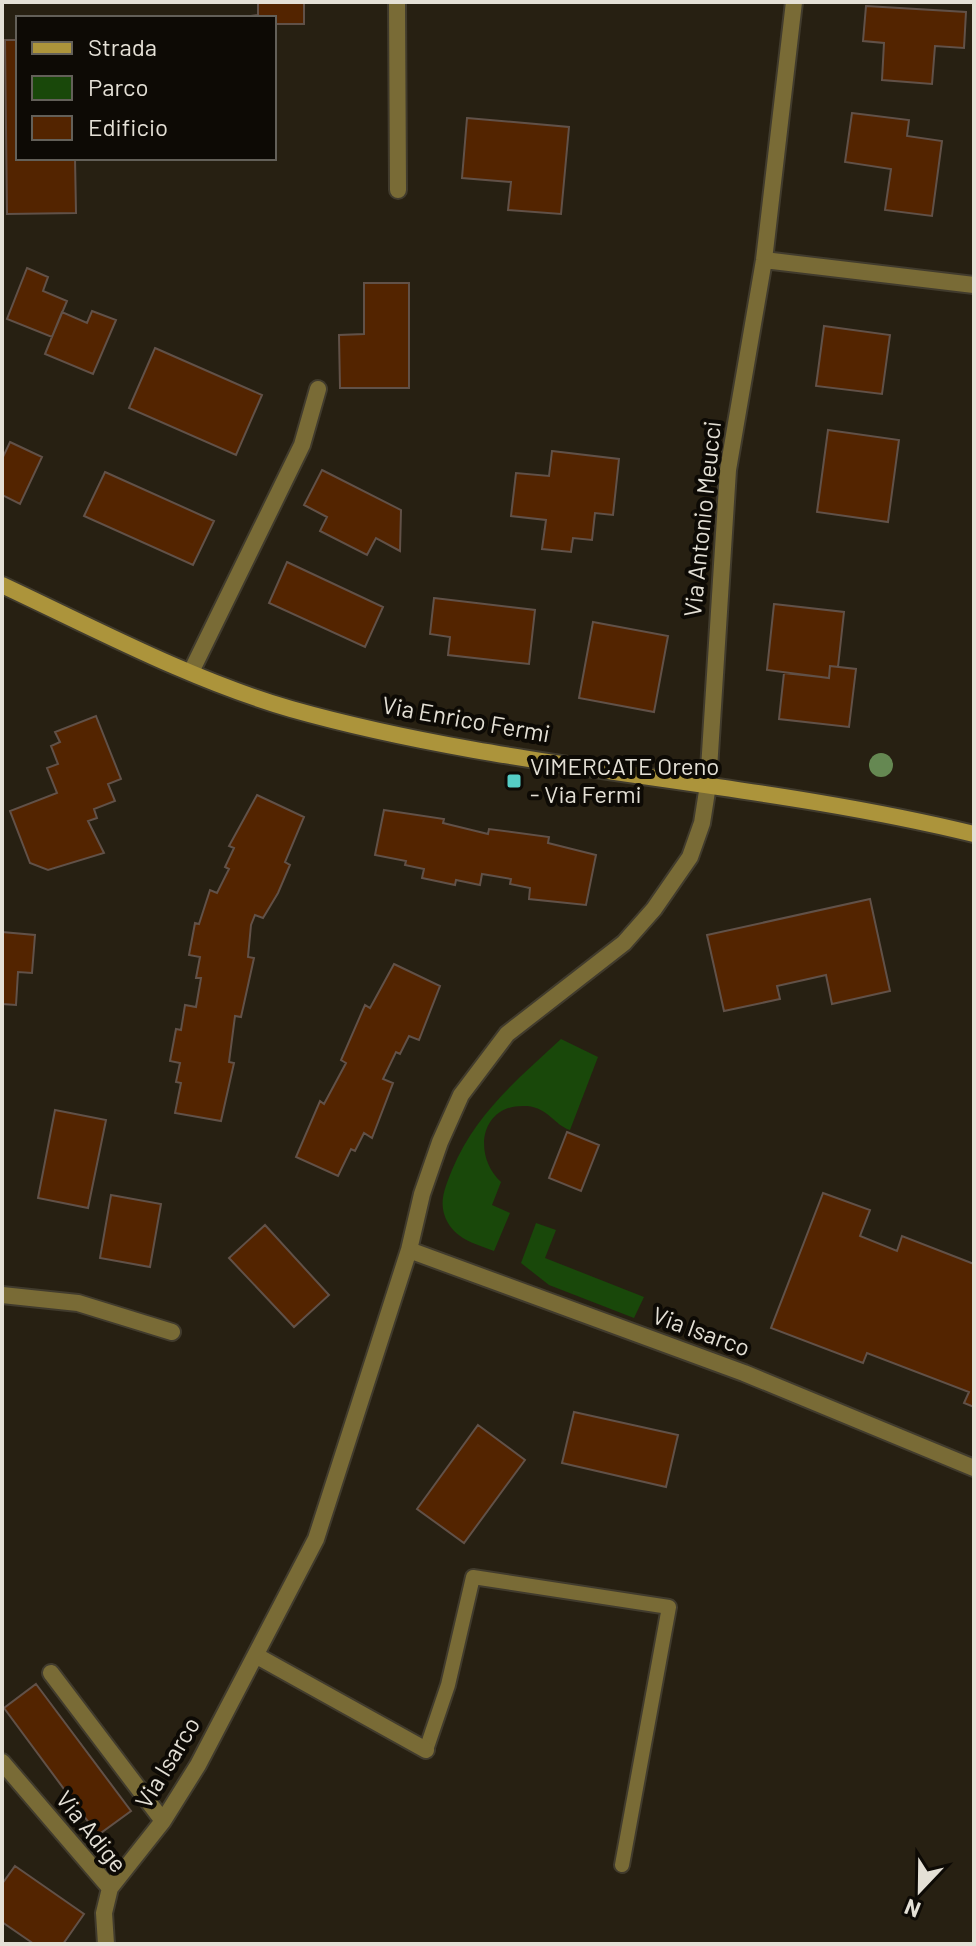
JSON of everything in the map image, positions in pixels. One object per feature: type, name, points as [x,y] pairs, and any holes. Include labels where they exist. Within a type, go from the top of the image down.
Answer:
[{"type":"street","points":[[397,2],[398,190]]},
{"type":"street","name":"Via Antonio Meucci","points":[[708,785],[728,470],[764,260],[794,2]]},
{"type":"street","points":[[764,260],[974,285]]},
{"type":"street","points":[[191,672],[302,445],[318,389]]},
{"type":"street","name":"Via Enrico Fermi","points":[[2,585],[191,672],[290,708],[389,732],[708,785],[974,834]]},
{"type":"street","name":"Via Isarco","points":[[110,1888],[163,1821],[257,1656],[316,1539],[409,1250],[435,1155],[461,1095],[507,1034],[624,943],[654,909],[690,857],[702,823],[708,785]]},
{"type":"street","name":"Via Isarco","points":[[409,1250],[744,1373],[974,1468]]},
{"type":"street","points":[[2,1295],[78,1303],[172,1332]]},
{"type":"street","points":[[257,1656],[426,1750]]},
{"type":"street","points":[[51,1673],[163,1821]]},
{"type":"street","name":"Via Adige","points":[[2,1762],[110,1888],[104,1913],[106,1944]]},
{"type":"lane","points":[[426,1750],[448,1685],[473,1577],[669,1607],[622,1865]]},
{"type":"green space","points":[[561,1039],[598,1057],[570,1130],[541,1110],[527,1106],[511,1107],[490,1122],[484,1145],[486,1158],[501,1182],[492,1205],[510,1213],[494,1251],[468,1241],[452,1229],[443,1209],[452,1170],[485,1114]]},
{"type":"green space","points":[[536,1223],[556,1230],[545,1258],[644,1297],[634,1318],[549,1285],[521,1263]]},
{"type":"building","points":[[258,2],[304,2],[304,24],[276,24],[276,16],[251,16],[258,15]]},
{"type":"building","points":[[866,6],[966,12],[964,48],[935,46],[932,84],[882,80],[884,43],[863,41]]},
{"type":"building","points":[[5,40],[16,40],[16,160],[75,160],[76,213],[7,214]]},
{"type":"building","points":[[852,113],[909,120],[907,136],[942,141],[932,216],[885,210],[891,169],[845,162]]},
{"type":"building","points":[[467,118],[569,127],[561,214],[508,210],[511,182],[462,178]]},
{"type":"building","points":[[27,268],[48,277],[43,291],[67,301],[52,337],[7,319]]},
{"type":"building","points":[[364,283],[409,283],[409,388],[340,388],[339,335],[364,334]]},
{"type":"building","points":[[92,311],[116,320],[93,374],[45,354],[62,312],[87,323]]},
{"type":"building","points":[[824,326],[890,335],[882,394],[816,386]]},
{"type":"building","points":[[155,348],[262,395],[236,455],[129,408]]},
{"type":"building","points":[[828,430],[899,440],[888,522],[817,512]]},
{"type":"building","points":[[10,442],[42,457],[20,504],[2,495],[2,459]]},
{"type":"building","points":[[552,451],[619,459],[613,515],[595,513],[592,540],[573,538],[571,552],[542,549],[546,520],[511,516],[516,473],[549,476]]},
{"type":"building","points":[[322,470],[401,510],[400,551],[376,538],[367,555],[320,531],[327,517],[304,505]]},
{"type":"building","points":[[105,472],[214,521],[193,565],[84,516]]},
{"type":"building","points":[[287,562],[383,607],[365,647],[269,603]]},
{"type":"building","points":[[434,598],[535,610],[529,664],[448,655],[450,637],[430,634]]},
{"type":"building","points":[[774,604],[844,612],[838,667],[830,666],[829,678],[767,670]]},
{"type":"building","points":[[593,622],[668,636],[654,712],[579,698]]},
{"type":"building","points":[[830,666],[856,669],[849,727],[779,719],[784,673],[829,678]]},
{"type":"building","points":[[96,716],[121,779],[108,784],[115,801],[94,809],[97,818],[88,821],[104,853],[48,870],[30,863],[10,811],[57,793],[47,768],[58,764],[51,746],[60,742],[55,732]]},
{"type":"building","points":[[257,795],[304,817],[285,862],[290,865],[278,893],[263,918],[255,915],[251,925],[248,957],[254,958],[241,1017],[235,1016],[229,1062],[234,1063],[221,1121],[175,1113],[181,1083],[176,1082],[180,1063],[170,1061],[176,1029],[181,1030],[185,1005],[196,1007],[201,978],[196,978],[200,957],[189,955],[195,923],[199,924],[210,890],[217,893],[229,869],[225,867],[234,848],[229,846]]},
{"type":"building","points":[[384,810],[444,819],[443,823],[488,834],[489,829],[549,837],[548,843],[596,855],[586,905],[529,899],[530,888],[510,884],[511,879],[482,874],[480,885],[456,880],[455,885],[422,878],[424,869],[405,865],[406,861],[375,855]]},
{"type":"building","points":[[870,899],[890,991],[832,1004],[826,975],[777,986],[780,999],[724,1011],[707,935]]},
{"type":"building","points":[[2,932],[35,935],[32,973],[18,972],[16,1005],[2,1004]]},
{"type":"building","points":[[394,964],[440,986],[419,1040],[409,1036],[400,1054],[396,1052],[383,1079],[393,1083],[372,1138],[364,1133],[355,1151],[351,1149],[338,1176],[296,1157],[320,1101],[324,1104],[346,1063],[341,1060],[365,1005],[370,1008]]},
{"type":"building","points":[[55,1110],[106,1120],[88,1208],[38,1198]]},
{"type":"building","points":[[567,1132],[599,1145],[581,1191],[549,1178]]},
{"type":"building","points":[[823,1193],[870,1210],[860,1236],[897,1251],[902,1236],[974,1264],[974,1407],[964,1403],[969,1392],[867,1353],[863,1363],[771,1328]]},
{"type":"building","points":[[111,1195],[161,1204],[150,1267],[100,1258]]},
{"type":"building","points":[[265,1225],[329,1295],[294,1327],[229,1258]]},
{"type":"building","points":[[574,1412],[678,1435],[666,1487],[562,1463]]},
{"type":"building","points":[[478,1425],[525,1460],[464,1543],[417,1509]]},
{"type":"building","points":[[36,1684],[131,1811],[98,1835],[4,1708]]},
{"type":"building","points":[[15,1866],[84,1914],[63,1944],[34,1944],[2,1922],[2,1884]]},
{"type":"place","name":"VIMERCATE Oreno - Via Fermi","points":[[514,781]]}]
